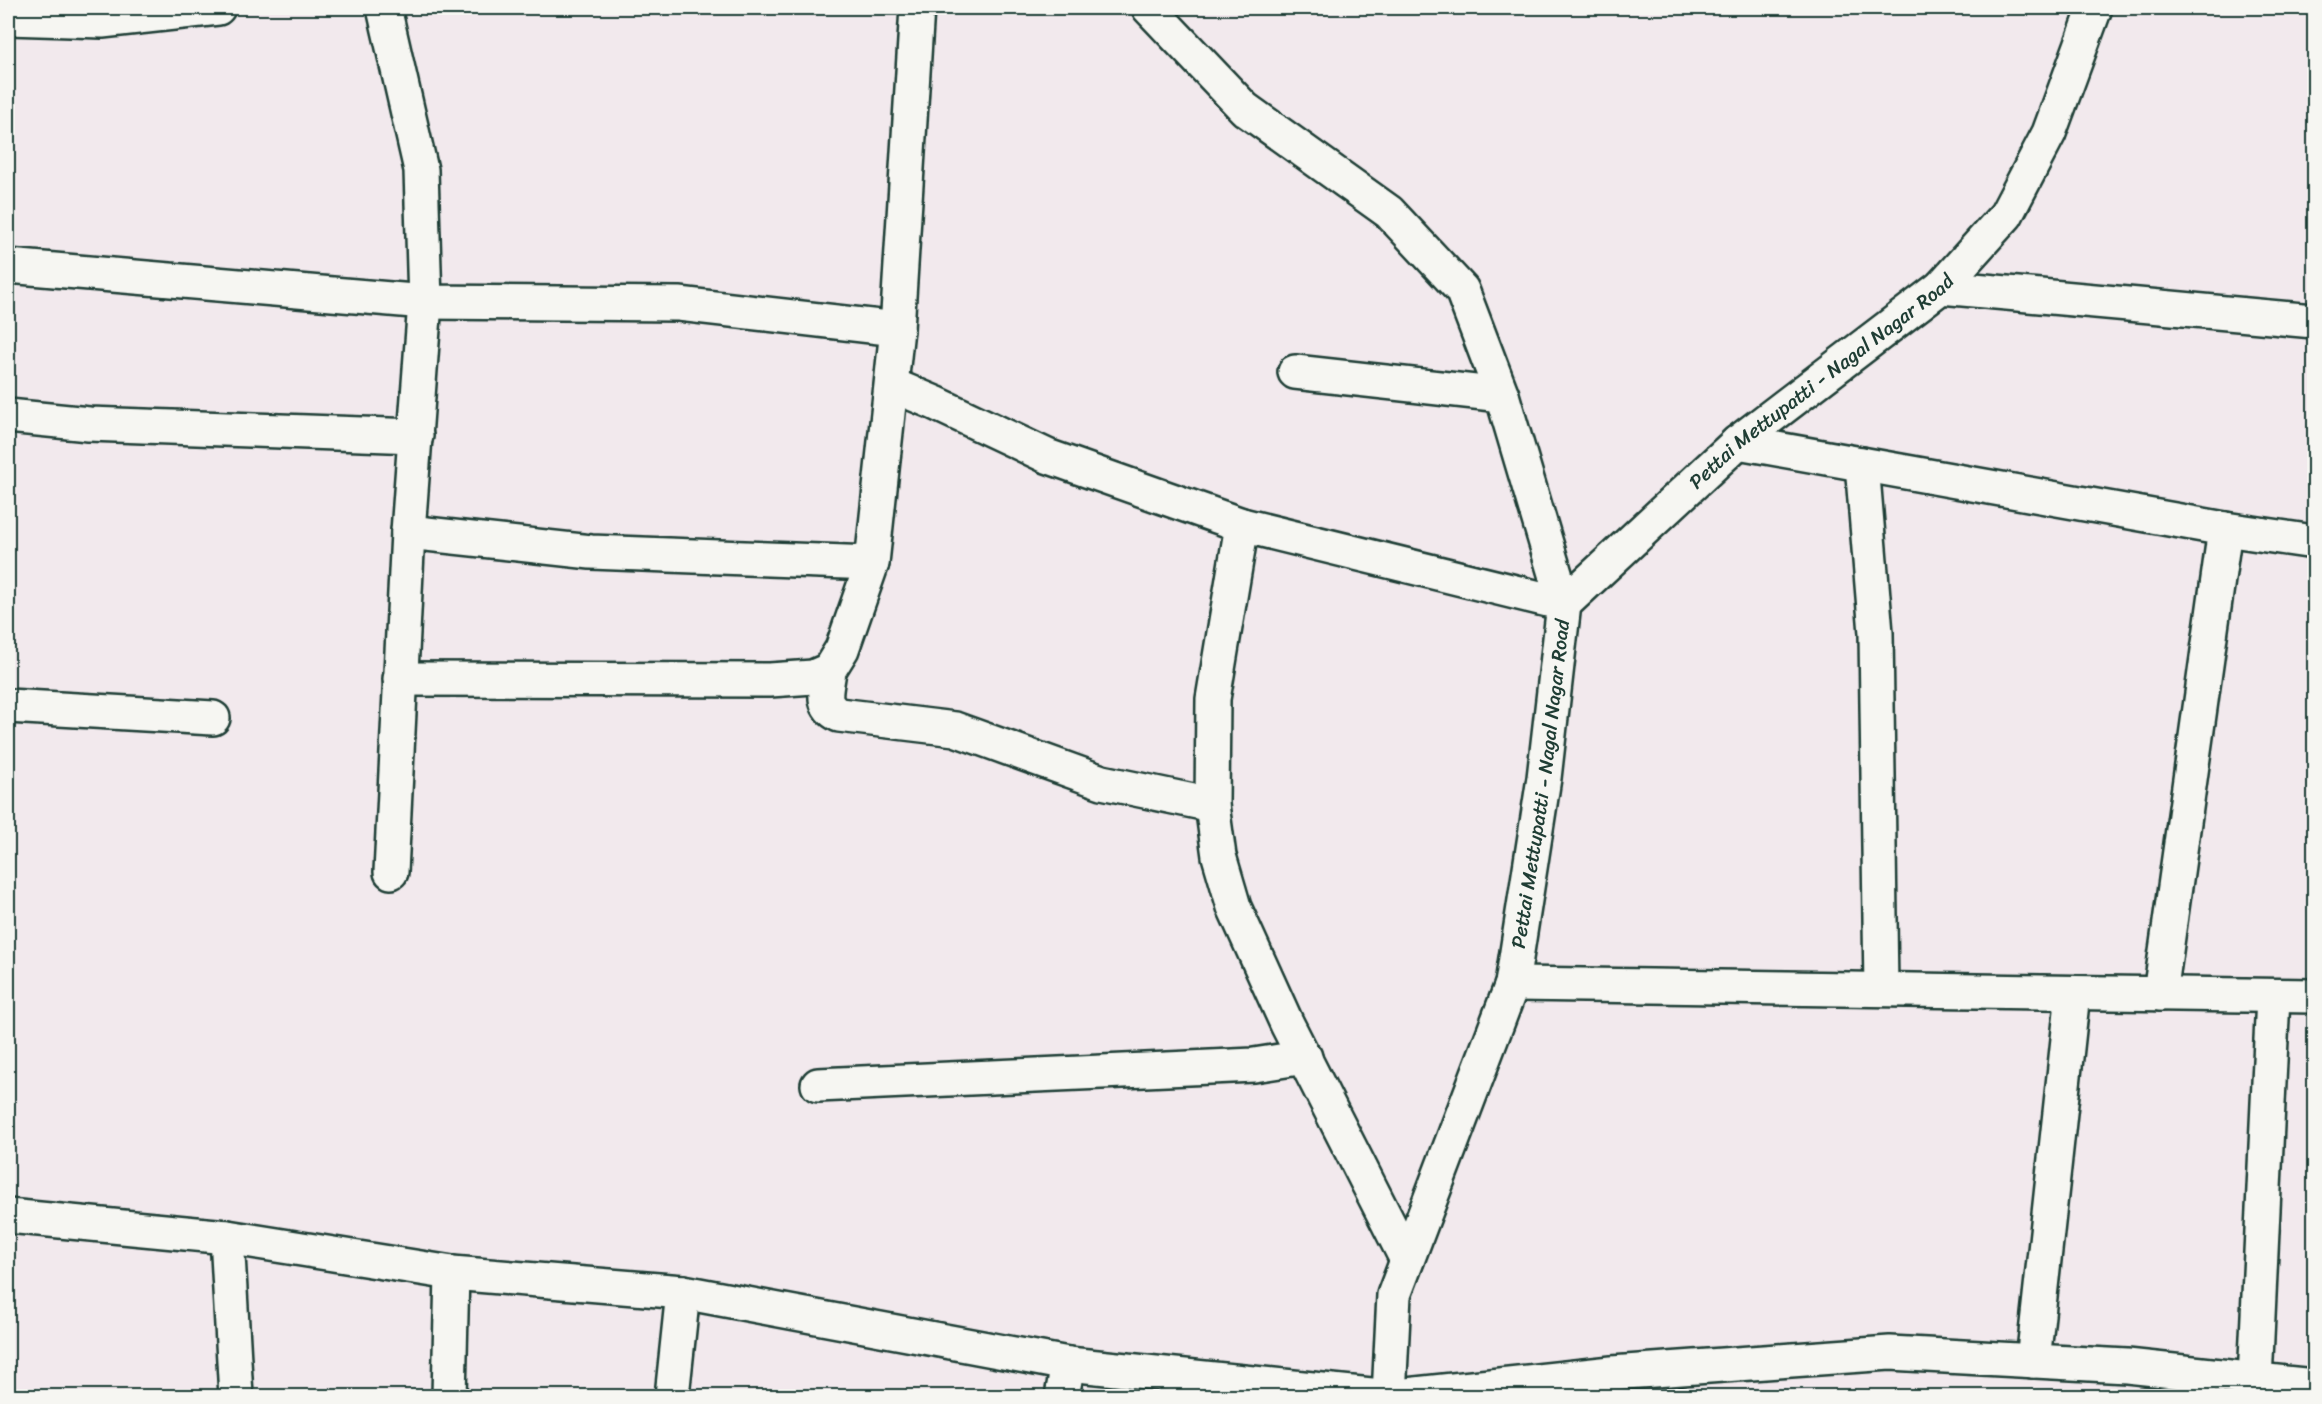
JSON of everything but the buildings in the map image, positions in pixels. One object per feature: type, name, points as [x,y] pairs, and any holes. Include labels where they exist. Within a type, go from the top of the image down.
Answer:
[{"type":"street","points":[[8,18],[102,21],[155,11],[218,8]]},
{"type":"street","points":[[384,8],[422,170],[425,302],[408,532],[391,872]]},
{"type":"street","points":[[917,8],[897,329],[872,562],[842,649],[830,670],[825,701],[830,710],[839,715],[955,729],[1102,782],[1212,805]]},
{"type":"street","points":[[1149,8],[1245,109],[1389,212],[1462,290],[1502,395],[1564,604]]},
{"type":"street","name":"Pettai Mettupatti - Nagal Nagar Road","points":[[1389,1396],[1394,1295],[1512,984],[1544,778],[1564,604],[1738,442],[1941,288],[2006,215],[2049,133],[2095,8]]},
{"type":"street","points":[[8,266],[425,302],[679,303],[897,329]]},
{"type":"street","points":[[1941,288],[2314,321]]},
{"type":"street","points":[[1295,372],[1502,395]]},
{"type":"street","points":[[892,385],[1047,456],[1242,525],[1564,604]]},
{"type":"street","points":[[8,416],[89,424],[416,436]]},
{"type":"street","points":[[1738,442],[2225,529],[2314,542]]},
{"type":"street","points":[[1862,464],[1875,633],[1881,989]]},
{"type":"street","points":[[1242,525],[1213,699],[1212,805],[1219,856],[1234,907],[1287,1024],[1407,1260]]},
{"type":"street","points":[[2160,994],[2225,529]]},
{"type":"street","points":[[408,532],[591,552],[872,562]]},
{"type":"street","points":[[400,679],[770,680],[813,676],[830,670]]},
{"type":"street","points":[[8,706],[213,718]]},
{"type":"street","points":[[1512,984],[2314,996]]},
{"type":"street","points":[[2032,1361],[2073,993]]},
{"type":"street","points":[[2255,1380],[2273,997]]},
{"type":"street","points":[[818,1085],[1254,1065],[1305,1057]]},
{"type":"street","points":[[8,1216],[227,1237],[452,1273],[683,1292],[1068,1364],[1381,1396]]},
{"type":"street","points":[[227,1237],[237,1396]]},
{"type":"street","points":[[449,1396],[452,1273]]},
{"type":"street","points":[[672,1396],[683,1292]]},
{"type":"street","points":[[1397,1396],[1612,1372],[1890,1353],[2127,1366],[2314,1386]]},
{"type":"street","points":[[1062,1396],[1068,1364]]}]
